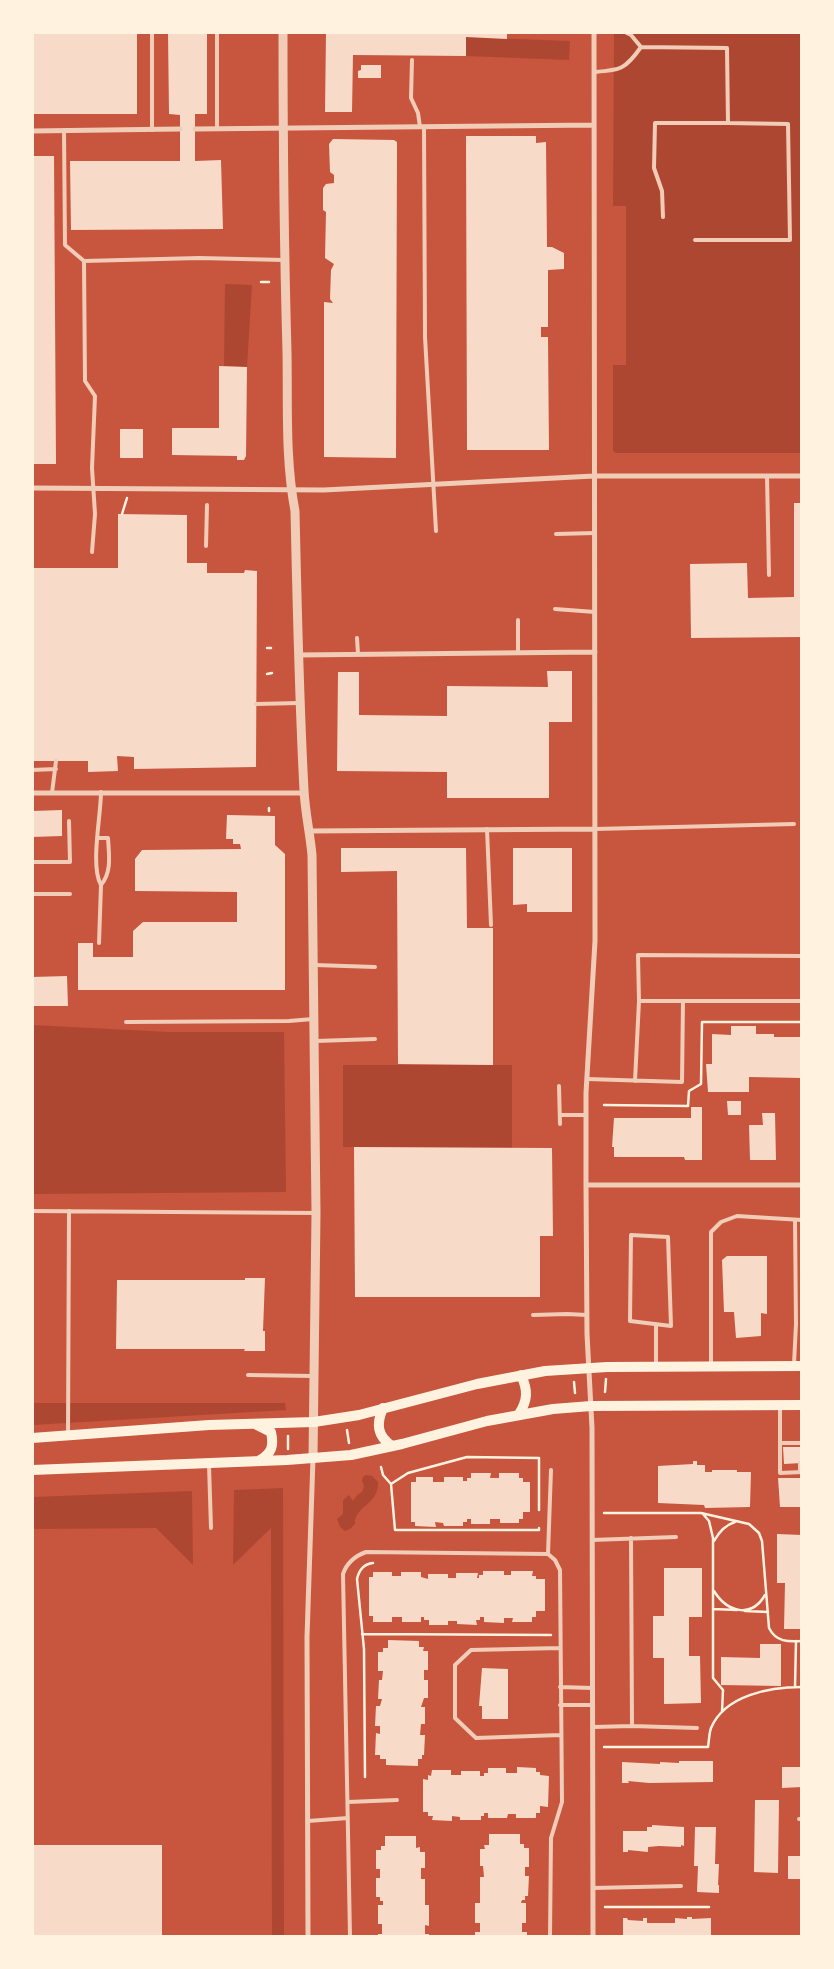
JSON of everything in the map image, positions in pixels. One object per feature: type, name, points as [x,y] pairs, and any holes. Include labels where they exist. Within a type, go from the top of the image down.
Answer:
[{"type":"main road","points":[[32,1438],[209,1425],[314,1422],[360,1415],[477,1384],[521,1375],[588,1367],[797,1366]]},
{"type":"main road","points":[[519,1414],[525,1405],[527,1395],[521,1375]]},
{"type":"main road","points":[[32,1470],[351,1455],[519,1414],[591,1406],[802,1405]]},
{"type":"main road","points":[[383,1408],[378,1418],[378,1432],[392,1446]]},
{"type":"main road","points":[[254,1424],[271,1432],[274,1444],[270,1454],[259,1460]]},
{"type":"street","points":[[283,32],[284,260],[291,489],[296,511],[298,655],[304,793],[310,831],[316,1213],[314,1422],[307,1638],[308,1936]]},
{"type":"street","points":[[593,1936],[591,1406],[587,1315],[586,1115],[595,941],[594,32]]},
{"type":"street","points":[[194,129],[594,125]]},
{"type":"street","points":[[32,131],[180,129]]},
{"type":"street","points":[[32,488],[324,490],[594,476],[802,476]]},
{"type":"street","points":[[298,655],[595,652]]},
{"type":"street","points":[[32,793],[304,793]]},
{"type":"street","points":[[310,831],[595,829]]},
{"type":"street","points":[[586,1185],[802,1185]]},
{"type":"lane","points":[[152,32],[152,130]]},
{"type":"lane","points":[[217,32],[217,129]]},
{"type":"lane","points":[[625,32],[641,47],[727,48],[728,124]]},
{"type":"lane","points":[[594,72],[619,70],[633,59],[641,47]]},
{"type":"lane","points":[[412,60],[411,98],[422,127],[425,337],[436,531]]},
{"type":"lane","points":[[663,217],[662,191],[654,168],[655,123],[788,124],[790,240],[695,240]]},
{"type":"lane","points":[[64,130],[65,245],[84,261],[199,258],[284,260]]},
{"type":"lane","points":[[84,261],[85,380],[95,396],[93,488],[95,514],[92,552]]},
{"type":"lane","points":[[767,476],[769,575]]},
{"type":"lane","points":[[206,546],[207,506]]},
{"type":"lane","points":[[556,534],[595,533]]},
{"type":"lane","points":[[555,609],[595,612]]},
{"type":"lane","points":[[518,620],[518,653]]},
{"type":"lane","points":[[357,638],[358,654]]},
{"type":"lane","points":[[256,704],[300,703]]},
{"type":"lane","points":[[52,793],[56,761]]},
{"type":"lane","points":[[32,770],[56,769]]},
{"type":"lane","points":[[100,943],[101,885],[96,877],[101,792]]},
{"type":"lane","points":[[32,862],[70,862],[68,822]]},
{"type":"lane","points":[[595,829],[794,824]]},
{"type":"lane","points":[[487,829],[491,925]]},
{"type":"lane","points":[[98,838],[108,838],[108,877],[101,885]]},
{"type":"lane","points":[[32,894],[70,894]]},
{"type":"lane","points":[[635,1081],[639,1001],[638,955],[802,956]]},
{"type":"lane","points":[[312,965],[375,967]]},
{"type":"lane","points":[[639,1001],[802,1001]]},
{"type":"lane","points":[[587,1079],[682,1082],[682,1001]]},
{"type":"lane","points":[[126,1022],[289,1021],[313,1019]]},
{"type":"lane","points":[[313,1041],[374,1039]]},
{"type":"lane","points":[[559,1086],[560,1124]]},
{"type":"lane","points":[[560,1115],[586,1115]]},
{"type":"lane","points":[[32,1211],[316,1213]]},
{"type":"lane","points":[[68,1211],[68,1435]]},
{"type":"lane","points":[[711,1367],[711,1232],[721,1222],[737,1216],[802,1220]]},
{"type":"lane","points":[[795,1220],[797,1366]]},
{"type":"lane","points":[[631,1235],[668,1237],[671,1326],[656,1324],[630,1321],[631,1235]]},
{"type":"lane","points":[[533,1315],[587,1315]]},
{"type":"lane","points":[[656,1324],[656,1367]]},
{"type":"lane","points":[[796,1324],[802,1324]]},
{"type":"lane","points":[[248,1375],[314,1376]]},
{"type":"lane","points":[[780,1405],[780,1473],[801,1472],[800,1463]]},
{"type":"lane","points":[[780,1443],[801,1444]]},
{"type":"lane","points":[[209,1463],[211,1528]]},
{"type":"lane","points":[[548,1554],[551,1470]]},
{"type":"lane","points":[[592,1540],[676,1537]]},
{"type":"lane","points":[[631,1538],[632,1726]]},
{"type":"lane","points":[[350,1936],[344,1574],[346,1566],[358,1555],[366,1552],[548,1554],[555,1560],[560,1570],[562,1802],[551,1838],[550,1936]]},
{"type":"lane","points":[[560,1648],[471,1650],[455,1666],[456,1718],[476,1738],[560,1735]]},
{"type":"lane","points":[[560,1687],[592,1688]]},
{"type":"lane","points":[[560,1705],[592,1705]]},
{"type":"lane","points":[[592,1727],[697,1728]]},
{"type":"lane","points":[[348,1802],[397,1800]]},
{"type":"lane","points":[[308,1821],[348,1818]]},
{"type":"lane","points":[[593,1888],[681,1886]]},
{"type":"path","points":[[261,282],[269,282]]},
{"type":"path","points":[[122,514],[127,500]]},
{"type":"path","points":[[267,674],[272,674]]},
{"type":"path","points":[[604,1105],[688,1106],[689,1091],[701,1084],[702,1022],[802,1022]]},
{"type":"path","points":[[605,1392],[606,1379]]},
{"type":"path","points":[[574,1380],[575,1393]]},
{"type":"path","points":[[347,1430],[349,1443]]},
{"type":"path","points":[[288,1436],[288,1450]]},
{"type":"path","points":[[391,1484],[408,1473],[467,1457],[539,1458],[539,1512]]},
{"type":"path","points":[[382,1467],[383,1476],[391,1484],[395,1530],[539,1530],[539,1521]]},
{"type":"path","points":[[604,1513],[701,1513],[750,1524],[759,1534],[762,1541],[769,1628],[782,1641],[802,1641]]},
{"type":"path","points":[[701,1513],[709,1521],[714,1543],[713,1678],[723,1690],[722,1713]]},
{"type":"path","points":[[714,1543],[721,1530],[728,1524],[736,1521]]},
{"type":"path","points":[[365,1777],[362,1634],[358,1598],[358,1573],[363,1566],[370,1563],[380,1563]]},
{"type":"path","points":[[713,1590],[725,1605],[742,1610],[754,1607],[760,1602],[765,1593]]},
{"type":"path","points":[[713,1609],[768,1612]]},
{"type":"path","points":[[362,1634],[552,1635],[552,1626]]},
{"type":"path","points":[[795,1687],[796,1642]]},
{"type":"path","points":[[605,1907],[709,1907]]},
{"type":"shaded area","points":[[614,33],[801,33],[801,453],[616,453],[613,451],[613,365],[626,365],[626,206],[613,206]]},
{"type":"shaded area","points":[[466,37],[570,41],[569,60],[466,56]]},
{"type":"shaded area","points":[[225,284],[252,285],[247,367],[224,366]]},
{"type":"shaded area","points":[[32,1025],[169,1032],[284,1032],[286,1192],[33,1194]]},
{"type":"shaded area","points":[[343,1065],[512,1065],[512,1148],[343,1147]]},
{"type":"shaded area","points":[[33,1403],[285,1403],[286,1410],[33,1425]]},
{"type":"shaded area","points":[[366,1475],[372,1476],[378,1482],[375,1496],[358,1513],[355,1524],[345,1531],[340,1527],[337,1519],[343,1514],[343,1500],[349,1495],[353,1501],[362,1492],[364,1486],[362,1481]]},
{"type":"shaded area","points":[[283,1488],[284,1936],[272,1936],[271,1528],[233,1565],[234,1490]]},
{"type":"shaded area","points":[[192,1491],[193,1565],[156,1528],[33,1529],[33,1497]]},
{"type":"building","points":[[32,32],[137,32],[137,114],[32,114]]},
{"type":"building","points":[[168,32],[207,32],[207,114],[195,114],[195,161],[221,160],[223,229],[71,230],[70,161],[180,161],[180,115],[169,114]]},
{"type":"building","points":[[326,32],[507,32],[507,39],[466,37],[466,56],[353,55],[352,112],[325,112]]},
{"type":"building","points":[[361,65],[381,65],[381,78],[358,78],[358,71],[361,70]]},
{"type":"building","points":[[466,136],[536,136],[536,143],[546,142],[547,247],[552,247],[564,253],[564,269],[548,270],[548,327],[541,327],[541,337],[548,337],[549,450],[467,450]]},
{"type":"building","points":[[333,139],[394,140],[397,142],[396,458],[324,457],[324,302],[333,303],[330,299],[331,270],[334,264],[325,258],[326,212],[323,210],[323,188],[326,184],[334,183],[334,175],[330,172],[329,144]]},
{"type":"building","points":[[32,156],[54,156],[56,464],[32,464]]},
{"type":"building","points":[[219,366],[247,367],[246,456],[244,460],[237,460],[237,456],[172,455],[172,428],[219,428]]},
{"type":"building","points":[[120,429],[143,429],[143,458],[120,458]]},
{"type":"building","points":[[794,503],[802,503],[802,637],[691,638],[690,564],[747,563],[748,598],[794,597]]},
{"type":"building","points":[[118,514],[187,515],[187,563],[207,563],[207,573],[257,571],[256,767],[134,769],[134,757],[117,756],[118,771],[88,772],[88,761],[32,761],[32,568],[118,568]]},
{"type":"building","points":[[547,671],[572,671],[572,722],[549,722],[549,798],[447,798],[447,772],[337,771],[338,672],[359,672],[359,715],[447,716],[447,686],[548,687]]},
{"type":"building","points":[[62,810],[62,836],[32,837],[32,811]]},
{"type":"building","points":[[227,815],[275,816],[275,845],[285,854],[285,990],[78,990],[78,943],[93,943],[93,957],[133,957],[133,931],[143,922],[237,922],[237,892],[135,891],[135,859],[142,850],[241,849],[240,844],[233,844],[233,839],[226,839]]},
{"type":"building","points":[[341,848],[466,848],[467,928],[493,928],[493,1065],[398,1064],[397,871],[341,872]]},
{"type":"building","points":[[513,848],[572,848],[572,912],[527,912],[527,904],[513,905]]},
{"type":"building","points":[[67,976],[68,1006],[32,1006],[32,977]]},
{"type":"building","points":[[731,1026],[756,1026],[756,1034],[774,1034],[774,1037],[802,1037],[802,1078],[749,1077],[749,1092],[708,1092],[706,1064],[712,1064],[712,1034],[731,1035]]},
{"type":"building","points":[[727,1101],[741,1101],[741,1115],[728,1115]]},
{"type":"building","points":[[691,1107],[702,1107],[702,1160],[685,1160],[684,1157],[614,1157],[614,1147],[612,1147],[614,1118],[691,1118]]},
{"type":"building","points":[[762,1113],[775,1113],[776,1160],[750,1160],[749,1125],[763,1125]]},
{"type":"building","points":[[354,1147],[552,1148],[553,1236],[540,1236],[540,1297],[355,1297]]},
{"type":"building","points":[[727,1256],[767,1256],[767,1314],[761,1313],[761,1336],[736,1338],[734,1312],[724,1312],[722,1260]]},
{"type":"building","points":[[245,1278],[265,1278],[263,1331],[265,1331],[265,1351],[244,1351],[245,1349],[116,1349],[117,1280],[245,1280]]},
{"type":"building","points":[[783,1447],[802,1447],[802,1463],[784,1464]]},
{"type":"building","points":[[693,1461],[697,1461],[697,1465],[705,1465],[705,1472],[712,1472],[712,1470],[737,1470],[737,1472],[751,1472],[750,1507],[705,1508],[704,1505],[658,1503],[658,1466],[693,1464]]},
{"type":"building","points":[[471,1473],[491,1473],[490,1478],[499,1478],[499,1473],[519,1473],[519,1478],[523,1478],[523,1482],[530,1482],[530,1512],[523,1512],[523,1519],[519,1519],[519,1523],[500,1523],[500,1519],[490,1519],[490,1524],[471,1524],[471,1519],[467,1519],[467,1522],[463,1522],[463,1526],[444,1526],[443,1523],[435,1522],[436,1527],[415,1526],[415,1522],[411,1522],[411,1482],[416,1482],[416,1477],[433,1477],[433,1482],[444,1482],[444,1477],[463,1477],[463,1481],[467,1481],[467,1478],[471,1478]]},
{"type":"building","points":[[778,1478],[802,1478],[802,1507],[780,1507]]},
{"type":"building","points":[[777,1534],[802,1535],[802,1629],[784,1629],[785,1583],[777,1583]]},
{"type":"building","points":[[664,1568],[702,1568],[702,1617],[689,1617],[689,1656],[700,1656],[701,1703],[664,1704],[664,1658],[653,1658],[653,1616],[664,1616]]},
{"type":"building","points":[[483,1571],[504,1571],[504,1575],[511,1575],[511,1571],[533,1571],[532,1576],[536,1576],[536,1579],[545,1579],[545,1611],[536,1611],[536,1617],[532,1617],[532,1622],[512,1622],[513,1618],[504,1618],[504,1623],[484,1622],[484,1617],[480,1617],[480,1620],[476,1620],[477,1625],[457,1624],[457,1621],[448,1621],[448,1625],[429,1625],[429,1620],[424,1620],[424,1617],[421,1617],[421,1622],[402,1622],[402,1617],[392,1617],[392,1622],[373,1622],[373,1616],[369,1616],[369,1577],[373,1577],[373,1572],[392,1572],[392,1576],[401,1576],[401,1572],[421,1572],[421,1577],[428,1579],[428,1574],[448,1574],[448,1578],[456,1578],[456,1573],[478,1573],[477,1578],[479,1578],[479,1575],[483,1575]]},
{"type":"building","points":[[388,1640],[419,1641],[419,1647],[424,1647],[423,1651],[428,1651],[428,1670],[424,1670],[424,1680],[428,1680],[428,1698],[424,1698],[421,1707],[425,1707],[425,1724],[421,1724],[420,1735],[425,1735],[424,1755],[422,1755],[422,1759],[418,1759],[418,1766],[386,1765],[386,1759],[380,1759],[380,1755],[375,1755],[376,1733],[380,1734],[380,1726],[375,1726],[376,1706],[380,1706],[382,1699],[378,1699],[379,1680],[382,1680],[383,1671],[378,1671],[378,1652],[383,1652],[383,1648],[388,1648]]},
{"type":"building","points":[[760,1644],[781,1644],[781,1686],[721,1685],[721,1657],[760,1658]]},
{"type":"building","points":[[482,1668],[508,1669],[508,1719],[482,1719],[482,1706],[479,1706]]},
{"type":"building","points":[[679,1761],[713,1761],[713,1782],[649,1783],[628,1781],[629,1783],[622,1783],[622,1762],[660,1764],[660,1762],[679,1763]]},
{"type":"building","points":[[517,1767],[536,1768],[536,1772],[540,1772],[540,1775],[549,1776],[548,1807],[540,1806],[540,1813],[536,1813],[536,1818],[516,1818],[516,1814],[508,1814],[507,1818],[488,1818],[488,1813],[484,1813],[484,1816],[481,1816],[481,1820],[460,1820],[460,1817],[452,1816],[452,1821],[432,1820],[433,1816],[428,1816],[428,1812],[423,1812],[423,1779],[428,1780],[428,1775],[431,1776],[432,1770],[451,1770],[451,1775],[461,1775],[461,1771],[480,1771],[480,1776],[484,1776],[484,1773],[488,1773],[488,1768],[506,1768],[506,1773],[517,1773]]},
{"type":"building","points":[[782,1767],[802,1767],[802,1787],[782,1788]]},
{"type":"building","points":[[755,1800],[779,1800],[778,1873],[754,1872]]},
{"type":"building","points":[[652,1825],[684,1827],[684,1846],[648,1847],[648,1852],[628,1850],[628,1852],[623,1852],[623,1831],[647,1831],[647,1827],[652,1827]]},
{"type":"building","points":[[695,1827],[716,1827],[715,1864],[719,1864],[719,1893],[697,1892],[698,1866],[694,1866]]},
{"type":"building","points":[[489,1834],[520,1834],[520,1844],[524,1844],[524,1848],[529,1848],[529,1867],[525,1867],[525,1876],[529,1876],[528,1896],[525,1896],[525,1900],[522,1900],[521,1903],[526,1903],[526,1923],[522,1923],[522,1932],[527,1932],[527,1936],[475,1936],[475,1932],[480,1932],[480,1923],[475,1923],[475,1903],[480,1903],[480,1877],[484,1877],[483,1866],[480,1866],[480,1849],[485,1849],[484,1845],[489,1845]]},
{"type":"building","points":[[385,1836],[416,1836],[416,1848],[420,1847],[420,1852],[425,1852],[425,1868],[421,1868],[421,1879],[425,1879],[425,1905],[429,1905],[429,1926],[425,1925],[425,1934],[429,1934],[429,1936],[378,1936],[378,1934],[382,1934],[382,1924],[378,1924],[378,1905],[383,1905],[383,1901],[380,1901],[380,1897],[376,1897],[376,1878],[380,1878],[380,1869],[376,1869],[376,1850],[381,1850],[381,1846],[385,1846]]},
{"type":"building","points":[[32,1845],[162,1845],[162,1936],[32,1936]]},
{"type":"building","points":[[788,1856],[802,1856],[802,1879],[788,1879]]},
{"type":"building","points":[[687,1917],[692,1917],[692,1919],[711,1918],[711,1936],[623,1936],[623,1918],[643,1921],[643,1918],[647,1918],[647,1923],[675,1923],[675,1918],[687,1919]]}]
